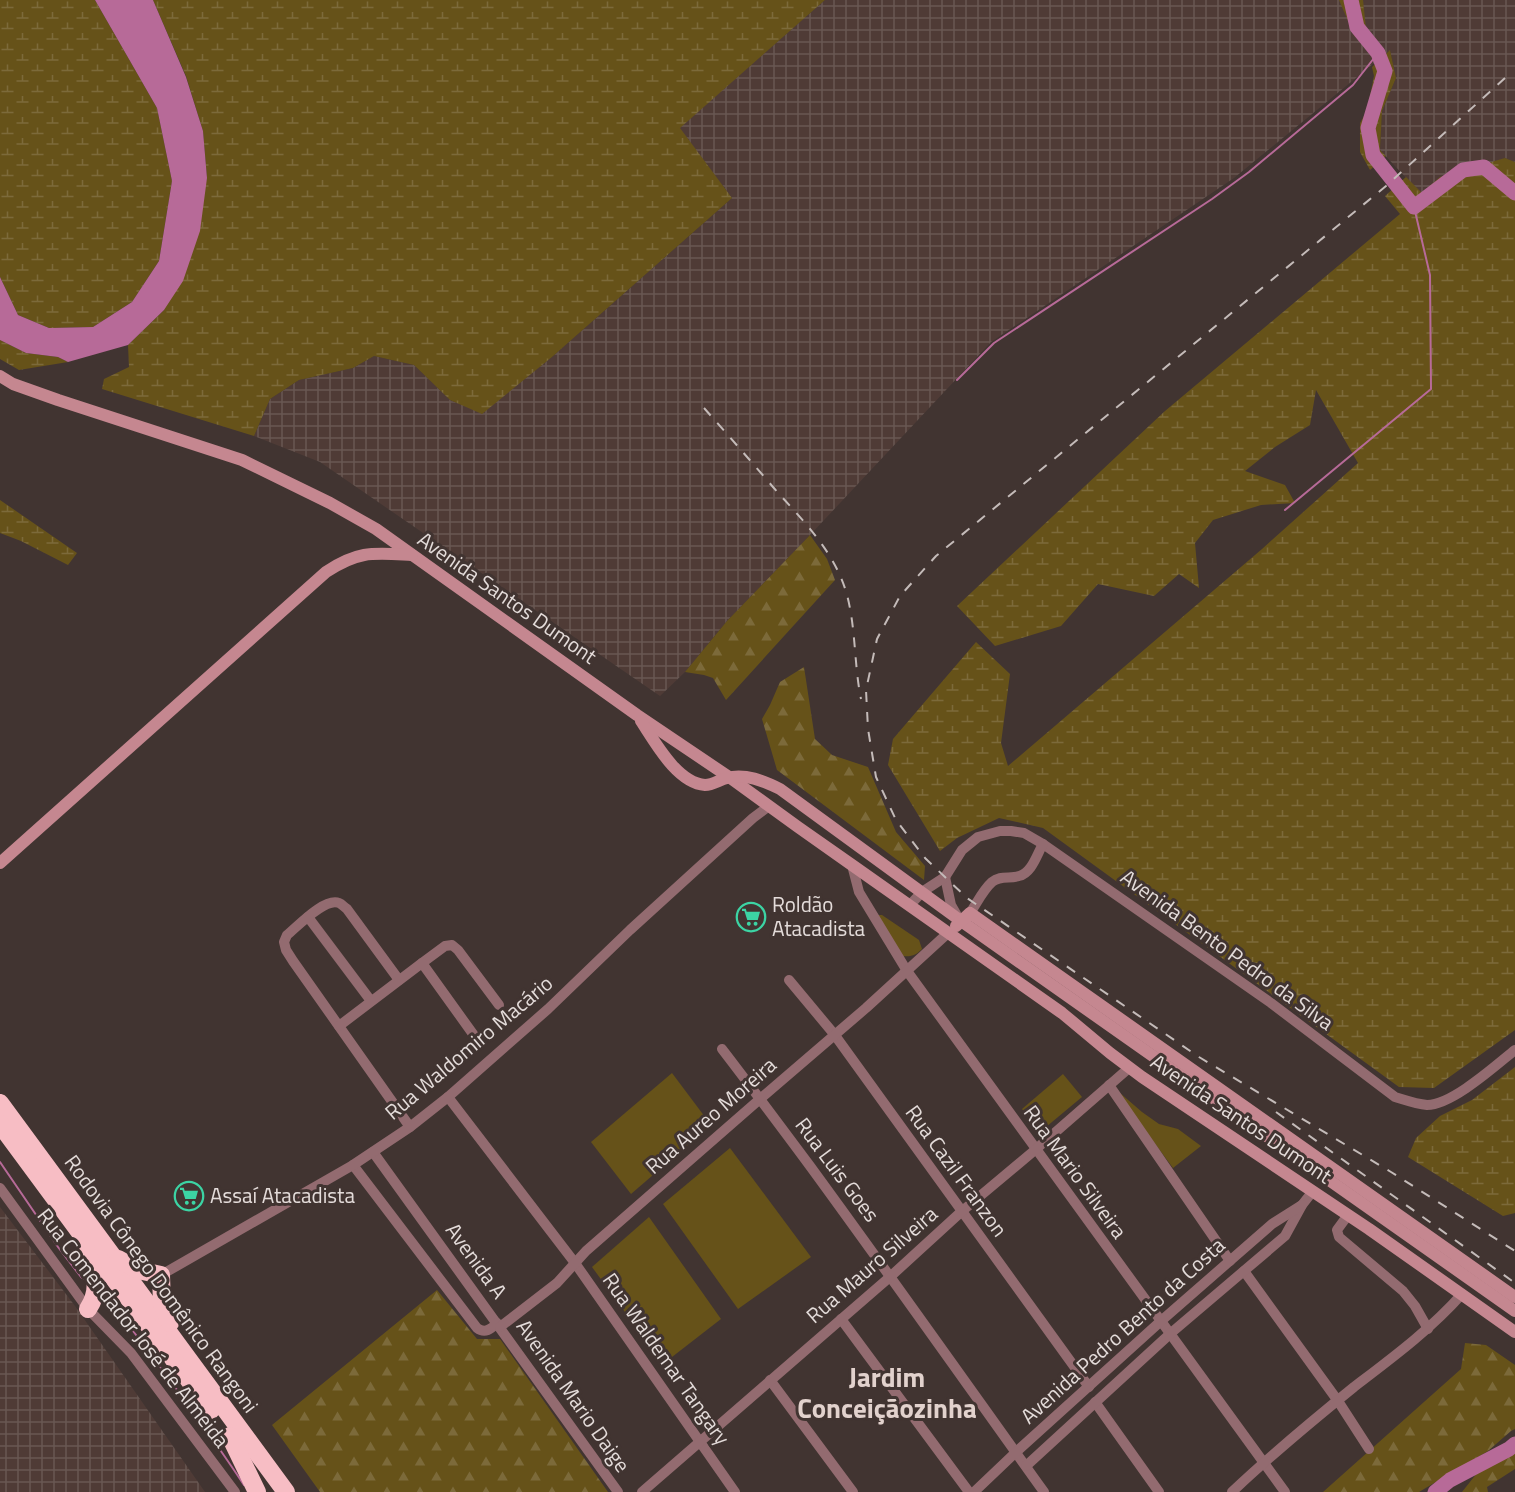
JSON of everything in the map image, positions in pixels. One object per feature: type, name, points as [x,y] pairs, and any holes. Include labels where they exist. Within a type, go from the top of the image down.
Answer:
[{"type":"highway","name":"Rodovia Cônego Domênico Rangoni","points":[[0,1103],[286,1492]]},
{"type":"highway","name":"Rodovia Cônego Domênico Rangoni","points":[[0,1124],[271,1492]]},
{"type":"highway","points":[[81,1233],[95,1278],[95,1297],[88,1309]]},
{"type":"highway","points":[[114,1257],[138,1270],[161,1275],[162,1304],[178,1344]]},
{"type":"highway","points":[[230,1436],[257,1492]]},
{"type":"main road","name":"Avenida Santos Dumont","points":[[0,376],[13,384],[242,460],[330,503],[376,529],[1062,1013],[1129,1068],[1313,1191],[1515,1332]]},
{"type":"main road","points":[[0,863],[326,572],[346,560],[371,553],[413,555]]},
{"type":"main road","points":[[637,715],[667,759],[692,781],[711,785],[729,777],[756,778],[780,789],[922,892],[966,917],[948,933]]},
{"type":"main road","name":"Avenida Santos Dumont","points":[[966,917],[1515,1297]]},
{"type":"main road","name":"Avenida Santos Dumont","points":[[966,917],[1515,1311]]},
{"type":"street","name":"Rua Waldomiro Macário","points":[[161,1275],[353,1165],[410,1127],[448,1097],[548,1009],[630,930],[769,806]]},
{"type":"street","name":"Avenida Bento Pedro da Silva","points":[[910,905],[922,892],[945,877],[962,850],[978,837],[1000,831],[1024,833],[1271,1003],[1395,1097],[1430,1105],[1446,1101],[1515,1050]]},
{"type":"street","points":[[945,877],[951,905],[966,917],[992,881],[1020,876],[1027,871],[1043,844]]},
{"type":"street","name":"Rua Mario Silveira","points":[[852,864],[859,892],[907,971],[1285,1492]]},
{"type":"street","points":[[399,980],[347,909],[339,903],[331,902],[324,905],[287,935],[284,942],[293,961],[410,1127]]},
{"type":"street","points":[[309,917],[371,1001]]},
{"type":"street","name":"Rua Aureo Moreira","points":[[499,1325],[557,1283],[595,1244],[948,933]]},
{"type":"street","points":[[339,1026],[445,946],[452,945],[500,1005]]},
{"type":"street","points":[[422,963],[473,1034]]},
{"type":"street","name":"Rua Cazil Franzon","points":[[789,980],[834,1034],[1089,1387]]},
{"type":"street","name":"Rua Luis Goes","points":[[722,1049],[891,1276],[1044,1492]]},
{"type":"street","name":"Rua Mauro Silveira","points":[[642,1492],[1129,1068]]},
{"type":"street","points":[[1109,1085],[1230,1261]]},
{"type":"street","name":"Rua Waldemar Tangary","points":[[448,1097],[575,1263],[735,1492]]},
{"type":"street","name":"Avenida A","points":[[353,1165],[477,1328],[486,1331],[499,1325],[373,1152]]},
{"type":"street","name":"Rua Comendador José de Almeida","points":[[0,1188],[88,1309],[131,1353],[235,1492]]},
{"type":"street","name":"Avenida Pedro Bento da Costa","points":[[1026,1466],[1171,1333],[1285,1236],[1302,1205],[1313,1191]]},
{"type":"street","name":"Avenida Pedro Bento da Costa","points":[[974,1492],[1161,1321],[1272,1224],[1302,1205]]},
{"type":"street","points":[[400,1227],[418,1214]]},
{"type":"street","points":[[1348,1215],[1337,1230],[1339,1238],[1403,1291],[1428,1329]]},
{"type":"street","points":[[432,1270],[449,1256]]},
{"type":"street","points":[[1244,1271],[1338,1401],[1369,1449]]},
{"type":"street","points":[[1232,1492],[1263,1462],[1428,1329],[1462,1294]]},
{"type":"street","points":[[841,1318],[969,1492]]},
{"type":"street","name":"Avenida Mario Daige","points":[[499,1325],[618,1492]]},
{"type":"street","points":[[770,1380],[853,1492]]},
{"type":"street","points":[[1095,1402],[1160,1492]]},
{"type":"shaded area","points":[[95,0],[153,0],[186,77],[203,131],[207,178],[200,231],[183,281],[164,310],[128,345],[68,362],[58,357],[26,353],[0,340],[0,277],[18,315],[49,328],[93,327],[132,302],[159,261],[172,181],[157,108]]},
{"type":"shaded area","points":[[825,0],[1515,0],[1515,162],[1505,158],[1421,194],[1380,150],[1382,111],[1396,78],[1390,50],[1234,178],[991,342],[727,621],[685,672],[660,696],[320,462],[254,436],[270,399],[299,380],[353,368],[374,356],[414,365],[450,400],[482,413],[552,357],[732,198],[679,128]]},
{"type":"shaded area","points":[[0,1207],[75,1306],[205,1492],[0,1492]]},
{"type":"green space","points":[[0,0],[95,0],[157,108],[172,181],[159,261],[132,302],[93,327],[49,328],[18,315],[0,277]]},
{"type":"green space","points":[[153,0],[825,0],[680,128],[732,198],[552,357],[482,414],[450,400],[414,365],[374,356],[353,368],[299,380],[270,399],[254,436],[102,389],[104,379],[129,367],[128,345],[164,310],[207,178],[203,131],[186,76]]},
{"type":"green space","points":[[1339,0],[1363,0],[1366,29],[1355,37]]},
{"type":"green space","points":[[1390,50],[1396,78],[1382,111],[1380,150],[1386,156],[1370,170],[1360,152],[1360,123],[1367,111],[1374,76],[1372,67]]},
{"type":"green space","points":[[1505,158],[1515,162],[1515,1030],[1434,1088],[1399,1087],[1043,828],[999,818],[957,838],[940,851],[888,765],[893,739],[976,642],[1010,674],[1001,743],[1008,766],[1262,549],[1358,463],[1316,390],[1310,425],[1275,447],[1245,471],[1285,485],[1295,503],[1261,505],[1213,520],[1195,543],[1199,588],[1179,574],[1154,596],[1098,584],[1061,626],[995,646],[957,606],[1165,411],[1400,214],[1385,196],[1406,177],[1422,193],[1440,177]]},
{"type":"green space","points":[[0,340],[26,353],[58,357],[68,362],[19,370],[0,359]]},
{"type":"green space","points":[[0,500],[77,553],[68,565],[0,533]]},
{"type":"green space","points":[[810,535],[827,559],[835,580],[726,700],[713,678],[685,672],[727,621]]},
{"type":"green space","points":[[804,667],[815,739],[832,755],[868,767],[896,832],[925,866],[924,880],[777,770],[762,719],[780,682]]},
{"type":"green space","points":[[877,915],[882,915],[919,940],[922,949],[913,955],[902,956]]},
{"type":"green space","points":[[1515,1067],[1515,1213],[1503,1216],[1408,1157],[1416,1138],[1440,1116],[1472,1100]]},
{"type":"green space","points":[[672,1073],[711,1125],[631,1194],[591,1142]]},
{"type":"green space","points":[[1063,1074],[1082,1097],[1040,1132],[1022,1109]]},
{"type":"green space","points":[[1120,1093],[1159,1124],[1178,1129],[1201,1146],[1173,1168],[1119,1095]]},
{"type":"green space","points":[[730,1148],[811,1257],[738,1309],[663,1204]]},
{"type":"green space","points":[[649,1217],[721,1319],[663,1364],[592,1267]]},
{"type":"green space","points":[[437,1290],[477,1339],[500,1339],[608,1492],[320,1492],[272,1425]]},
{"type":"green space","points":[[1465,1343],[1486,1345],[1515,1365],[1515,1429],[1488,1451],[1419,1492],[1323,1492],[1461,1369]]},
{"type":"green space","points":[[1515,1445],[1515,1469],[1487,1487],[1488,1492],[1462,1492],[1485,1463]]},
{"type":"waterway","points":[[1351,0],[1357,27],[1378,53],[1385,71],[1368,128],[1373,155],[1414,207],[1463,170],[1484,167],[1515,193]]},
{"type":"waterway","points":[[957,380],[994,343],[1212,199],[1249,172],[1353,85],[1378,53]]},
{"type":"waterway","points":[[1285,510],[1431,389],[1430,275],[1414,207]]},
{"type":"waterway","points":[[0,1162],[58,1247],[81,1277],[87,1280]]},
{"type":"waterway","points":[[103,1287],[107,1297],[177,1390],[244,1485]]},
{"type":"waterway","points":[[1435,1492],[1450,1480],[1515,1444]]},
{"type":"railway","points":[[1505,78],[1386,186],[936,556],[900,596],[877,639],[866,690],[868,729],[876,777],[896,820],[925,858],[967,898],[1199,1057],[1391,1172],[1515,1251]]},
{"type":"railway","points":[[704,408],[806,524],[834,564],[842,579],[850,608],[861,699]]},
{"type":"railway","points":[[1276,1112],[1515,1283]]},
{"type":"place","name":"Roldão Atacadista","points":[[751,917]]},
{"type":"place","name":"Assaí Atacadista","points":[[189,1196]]},
{"type":"district","name":"Jardim Conceiçãozinha","points":[[887,1394]]}]
